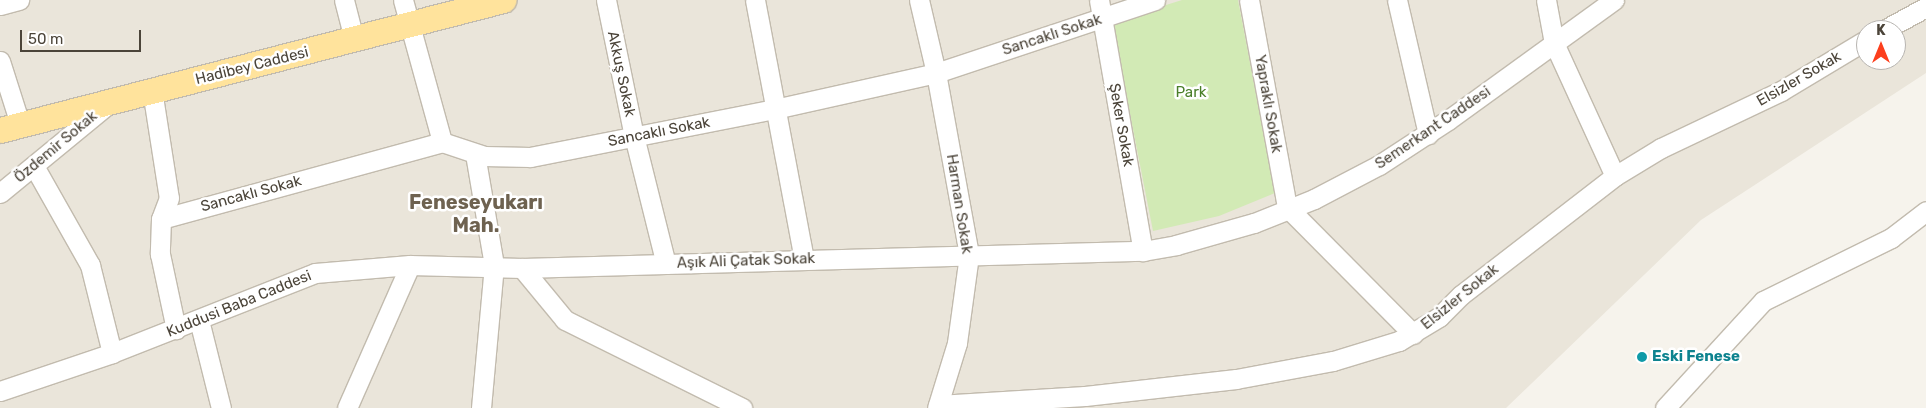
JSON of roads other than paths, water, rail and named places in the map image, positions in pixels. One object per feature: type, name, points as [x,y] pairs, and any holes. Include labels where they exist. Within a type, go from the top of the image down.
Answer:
[{"type":"main road","name":"Hadibey Caddesi","points":[[10,127],[408,25],[476,3],[503,0]]},
{"type":"street","points":[[0,6],[19,0]]},
{"type":"street","points":[[344,0],[354,39]]},
{"type":"street","points":[[403,0],[408,25],[442,142]]},
{"type":"street","name":"Akkuş Sokak","points":[[606,0],[634,136],[666,264]]},
{"type":"street","points":[[755,0],[804,259]]},
{"type":"street","name":"Harman Sokak","points":[[919,0],[936,73],[970,255],[957,343],[938,407]]},
{"type":"street","name":"Sancaklı Sokak","points":[[161,218],[442,142],[476,154],[530,157],[775,109],[936,73],[1101,9],[1155,0]]},
{"type":"street","name":"Yapraklı Sokak","points":[[1249,0],[1287,208]]},
{"type":"street","points":[[1397,0],[1428,134]]},
{"type":"street","points":[[1546,0],[1554,43],[1615,176]]},
{"type":"street","name":"Semerkant Caddesi","points":[[970,255],[1143,251],[1215,235],[1287,208],[1342,185],[1428,134],[1614,0]]},
{"type":"street","points":[[1902,20],[1926,7]]},
{"type":"street","name":"Şeker Sokak","points":[[1101,9],[1143,251]]},
{"type":"street","name":"Elsizler Sokak","points":[[938,407],[1085,396],[1236,379],[1341,360],[1413,334],[1615,176],[1661,148],[1781,91],[1856,46]]},
{"type":"street","points":[[0,61],[10,127]]},
{"type":"street","points":[[152,90],[169,198],[161,218],[160,254],[176,329]]},
{"type":"street","name":"Özdemir Sokak","points":[[0,193],[112,100]]},
{"type":"street","points":[[476,154],[494,265],[481,408]]},
{"type":"street","points":[[34,166],[90,264],[112,353]]},
{"type":"street","points":[[1287,208],[1413,334]]},
{"type":"street","points":[[1665,408],[1763,301],[1891,238],[1926,211]]},
{"type":"street","name":"Aşık Ali Çatak Sokak","points":[[522,268],[970,255]]},
{"type":"street","points":[[347,408],[410,265]]},
{"type":"street","name":"Kuddusi Baba Caddesi","points":[[0,390],[112,353],[315,273],[410,265],[494,265],[522,268]]},
{"type":"street","points":[[522,268],[565,320],[742,408]]},
{"type":"street","points":[[199,320],[221,408]]},
{"type":"place","name":"Eski Fenese","points":[[1642,357]]},
{"type":"district","name":"Feneseyukarı Mah.","points":[[476,214]]},
{"type":"park label","name":"Park","points":[[1191,93]]}]
